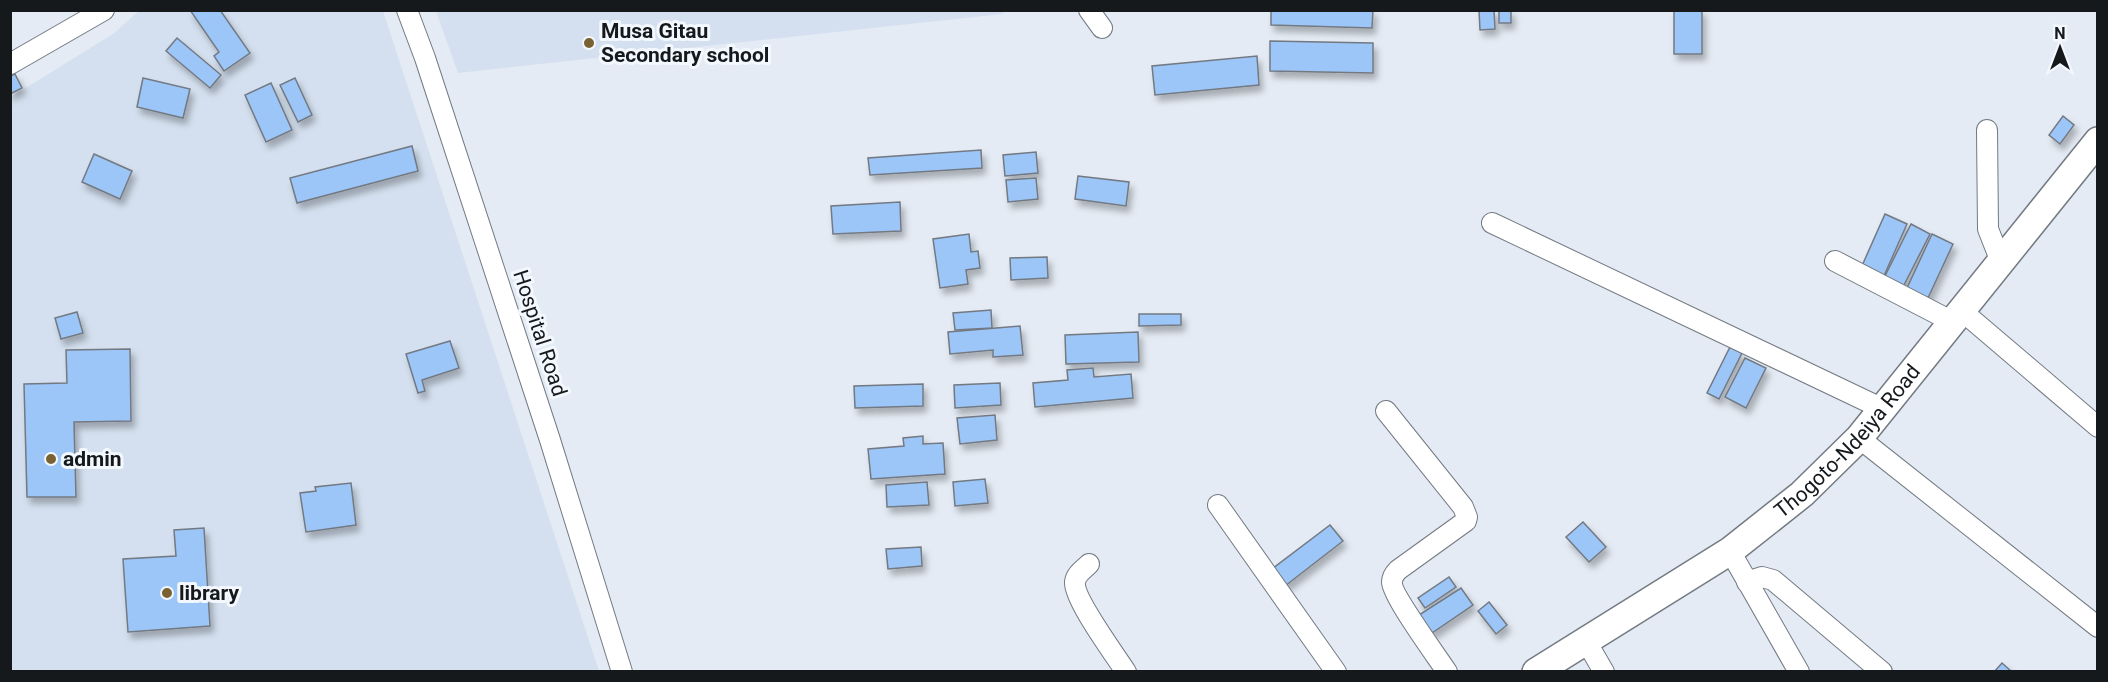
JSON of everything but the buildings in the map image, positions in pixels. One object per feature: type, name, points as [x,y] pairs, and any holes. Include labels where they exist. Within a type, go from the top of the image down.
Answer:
[{"type":"main road","name":"Thogoto-Ndeiya Road","points":[[1536,672],[1730,551],[1802,494],[1859,438],[2097,141]]},
{"type":"street","points":[[10,64],[104,10]]},
{"type":"street","name":"Hospital Road","points":[[407,10],[546,429],[622,672]]},
{"type":"street","points":[[1089,10],[1102,28]]},
{"type":"street","points":[[1988,130],[1988,229],[2001,262]]},
{"type":"street","points":[[1492,223],[1883,409]]},
{"type":"street","points":[[1835,261],[1958,316],[2097,427]]},
{"type":"street","points":[[1386,411],[1463,507],[1467,516],[1466,521],[1398,570],[1392,582],[1393,589],[1402,605],[1447,672]]},
{"type":"street","points":[[1859,438],[2097,627]]},
{"type":"street","points":[[1218,505],[1336,672]]},
{"type":"street","points":[[1730,551],[1799,672]]},
{"type":"street","points":[[1089,564],[1078,574],[1075,582],[1077,597],[1126,672]]},
{"type":"street","points":[[1747,582],[1762,578],[1773,580],[1882,672]]},
{"type":"street","points":[[1586,641],[1604,672]]},
{"type":"shaded area","name":"Musa Gitau Secondary school","points":[[436,10],[1005,11],[1002,14],[458,73]]},
{"type":"shaded area","points":[[139,11],[383,11],[599,671],[11,672],[11,97],[113,34]]},
{"type":"place","name":"Musa Gitau Secondary school","points":[[589,43]]},
{"type":"place","name":"admin","points":[[51,459]]},
{"type":"place","name":"library","points":[[167,593]]}]
